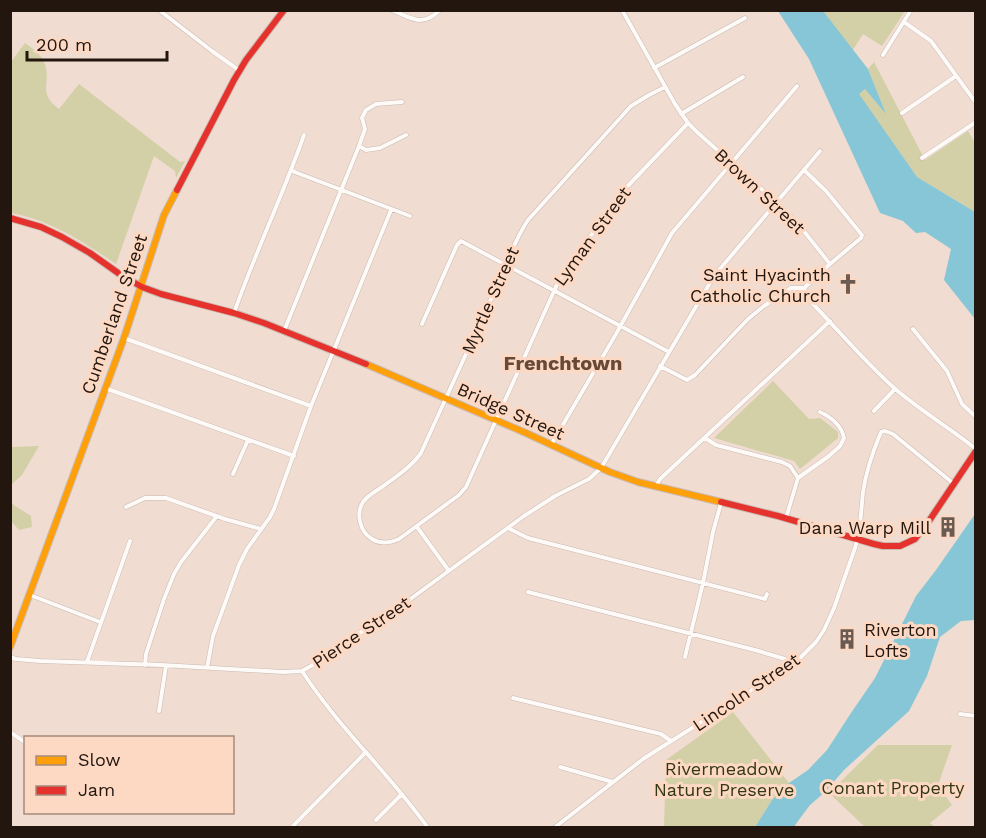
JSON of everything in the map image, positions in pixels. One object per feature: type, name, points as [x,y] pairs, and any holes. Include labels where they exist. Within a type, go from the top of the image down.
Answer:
[{"type":"street","points":[[159,10],[240,71]]},
{"type":"street","name":"Cumberland Street","points":[[10,646],[124,338],[168,207],[234,80],[246,60],[284,10]]},
{"type":"street","points":[[391,10],[423,21],[440,10]]},
{"type":"street","name":"Brown Street","points":[[622,10],[688,123],[776,202],[799,225],[830,264]]},
{"type":"street","points":[[883,54],[911,10]]},
{"type":"street","points":[[654,68],[745,18]]},
{"type":"street","points":[[904,22],[929,39],[975,103]]},
{"type":"street","points":[[902,113],[956,76]]},
{"type":"street","points":[[681,114],[743,77]]},
{"type":"street","points":[[551,445],[672,233],[797,86]]},
{"type":"street","name":"Myrtle Street","points":[[368,536],[360,521],[362,504],[368,496],[407,468],[418,457],[447,398],[505,264],[528,220],[620,117],[640,100],[665,87]]},
{"type":"street","points":[[284,331],[359,146],[364,129],[362,118],[366,110],[376,104],[402,102]]},
{"type":"street","points":[[922,158],[975,122]]},
{"type":"street","name":"Lyman Street","points":[[368,536],[377,542],[388,543],[399,539],[459,495],[466,487],[554,289],[613,202],[688,123]]},
{"type":"street","points":[[234,313],[267,227],[292,171],[304,135]]},
{"type":"street","points":[[359,146],[366,150],[380,148],[406,135]]},
{"type":"street","points":[[601,468],[714,276],[820,151]]},
{"type":"street","points":[[660,366],[687,380],[691,378],[756,312],[791,288],[804,288],[861,238],[862,235],[826,191],[804,170]]},
{"type":"street","points":[[292,171],[410,216]]},
{"type":"street","points":[[207,668],[211,644],[234,578],[248,549],[273,511],[311,406],[391,210]]},
{"type":"street","name":"Bridge Street","points":[[10,218],[40,227],[62,237],[141,287],[234,313],[334,350],[601,468],[638,482],[786,518],[874,544],[894,546],[910,542],[922,532],[975,450]]},
{"type":"street","points":[[422,324],[461,241],[669,352]]},
{"type":"street","points":[[804,288],[807,297],[863,359],[895,389],[975,450]]},
{"type":"street","points":[[656,486],[660,479],[830,321]]},
{"type":"street","points":[[913,329],[947,371],[962,404],[975,417]]},
{"type":"street","points":[[124,338],[311,406]]},
{"type":"street","points":[[105,388],[294,456]]},
{"type":"street","points":[[874,411],[895,389]]},
{"type":"street","points":[[786,518],[798,478],[829,456],[840,446],[844,438],[843,430],[820,412]]},
{"type":"street","name":"Lincoln Street","points":[[554,828],[643,759],[796,662],[816,642],[827,626],[858,539],[864,487],[881,432],[893,434],[954,484]]},
{"type":"street","points":[[705,438],[716,445],[782,462],[790,466],[798,478]]},
{"type":"street","points":[[233,474],[248,440]]},
{"type":"street","name":"Pierce Street","points":[[10,657],[22,660],[302,671],[392,612],[542,504],[594,476],[601,468]]},
{"type":"street","points":[[126,507],[145,498],[161,497],[261,530]]},
{"type":"street","points":[[685,657],[721,502]]},
{"type":"street","points":[[145,665],[146,654],[170,582],[182,562],[217,516]]},
{"type":"street","points":[[417,527],[449,570]]},
{"type":"street","points":[[508,528],[528,538],[765,599],[767,594]]},
{"type":"street","points":[[87,662],[130,541]]},
{"type":"street","points":[[528,592],[796,662]]},
{"type":"street","points":[[30,595],[100,622]]},
{"type":"street","points":[[159,711],[166,666]]},
{"type":"street","points":[[302,671],[315,692],[428,828]]},
{"type":"street","points":[[513,698],[661,734],[671,741]]},
{"type":"street","points":[[960,714],[975,716]]},
{"type":"street","points":[[10,732],[24,741]]},
{"type":"street","points":[[291,828],[366,752]]},
{"type":"street","points":[[560,767],[613,782]]},
{"type":"street","points":[[376,820],[402,794]]},
{"type":"green space","points":[[821,11],[905,11],[882,46],[863,34],[851,53]]},
{"type":"green space","points":[[25,43],[43,60],[47,74],[46,91],[52,103],[59,109],[79,84],[180,162],[185,161],[176,178],[175,171],[154,156],[116,264],[53,226],[11,213],[11,62]]},
{"type":"green space","points":[[874,62],[925,160],[968,131],[975,143],[975,212],[917,177],[858,94],[865,89],[885,112],[868,69]]},
{"type":"green space","points":[[773,381],[809,419],[820,418],[838,432],[838,438],[800,469],[794,461],[714,438]]},
{"type":"green space","points":[[39,446],[22,475],[12,484],[12,504],[31,516],[32,527],[19,530],[11,521],[11,447]]},
{"type":"green space","name":"Rivermeadow Nature Preserve","points":[[733,712],[789,783],[772,800],[755,827],[664,828],[666,760]]},
{"type":"green space","name":"Conant Property","points":[[878,745],[952,745],[938,785],[952,805],[930,823],[935,827],[865,827],[829,793]]},
{"type":"water","points":[[778,11],[823,11],[868,69],[886,114],[865,89],[859,94],[917,177],[975,212],[975,319],[944,280],[951,249],[925,232],[916,233],[903,221],[880,213],[809,59]]},
{"type":"water","points":[[975,514],[975,620],[961,621],[940,637],[927,676],[909,711],[844,770],[810,805],[794,827],[755,827],[772,800],[789,783],[808,770],[827,750],[875,678],[916,596]]},
{"type":"traffic: slow","points":[[10,647],[124,338],[164,215],[177,190]]},
{"type":"traffic: slow","points":[[366,364],[610,472],[638,482],[721,502]]},
{"type":"traffic: jam","points":[[177,190],[234,80],[246,60],[284,10]]},
{"type":"traffic: jam","points":[[10,218],[41,227],[62,237],[142,287],[264,323],[366,364]]},
{"type":"traffic: jam","points":[[721,502],[874,544],[900,546],[915,539],[976,451]]},
{"type":"place","name":"Saint Hyacinth Catholic Church","points":[[848,284]]},
{"type":"place","name":"Dana Warp Mill","points":[[948,527]]},
{"type":"place","name":"Riverton Lofts","points":[[847,639]]},
{"type":"district","name":"Frenchtown","points":[[563,363]]}]
